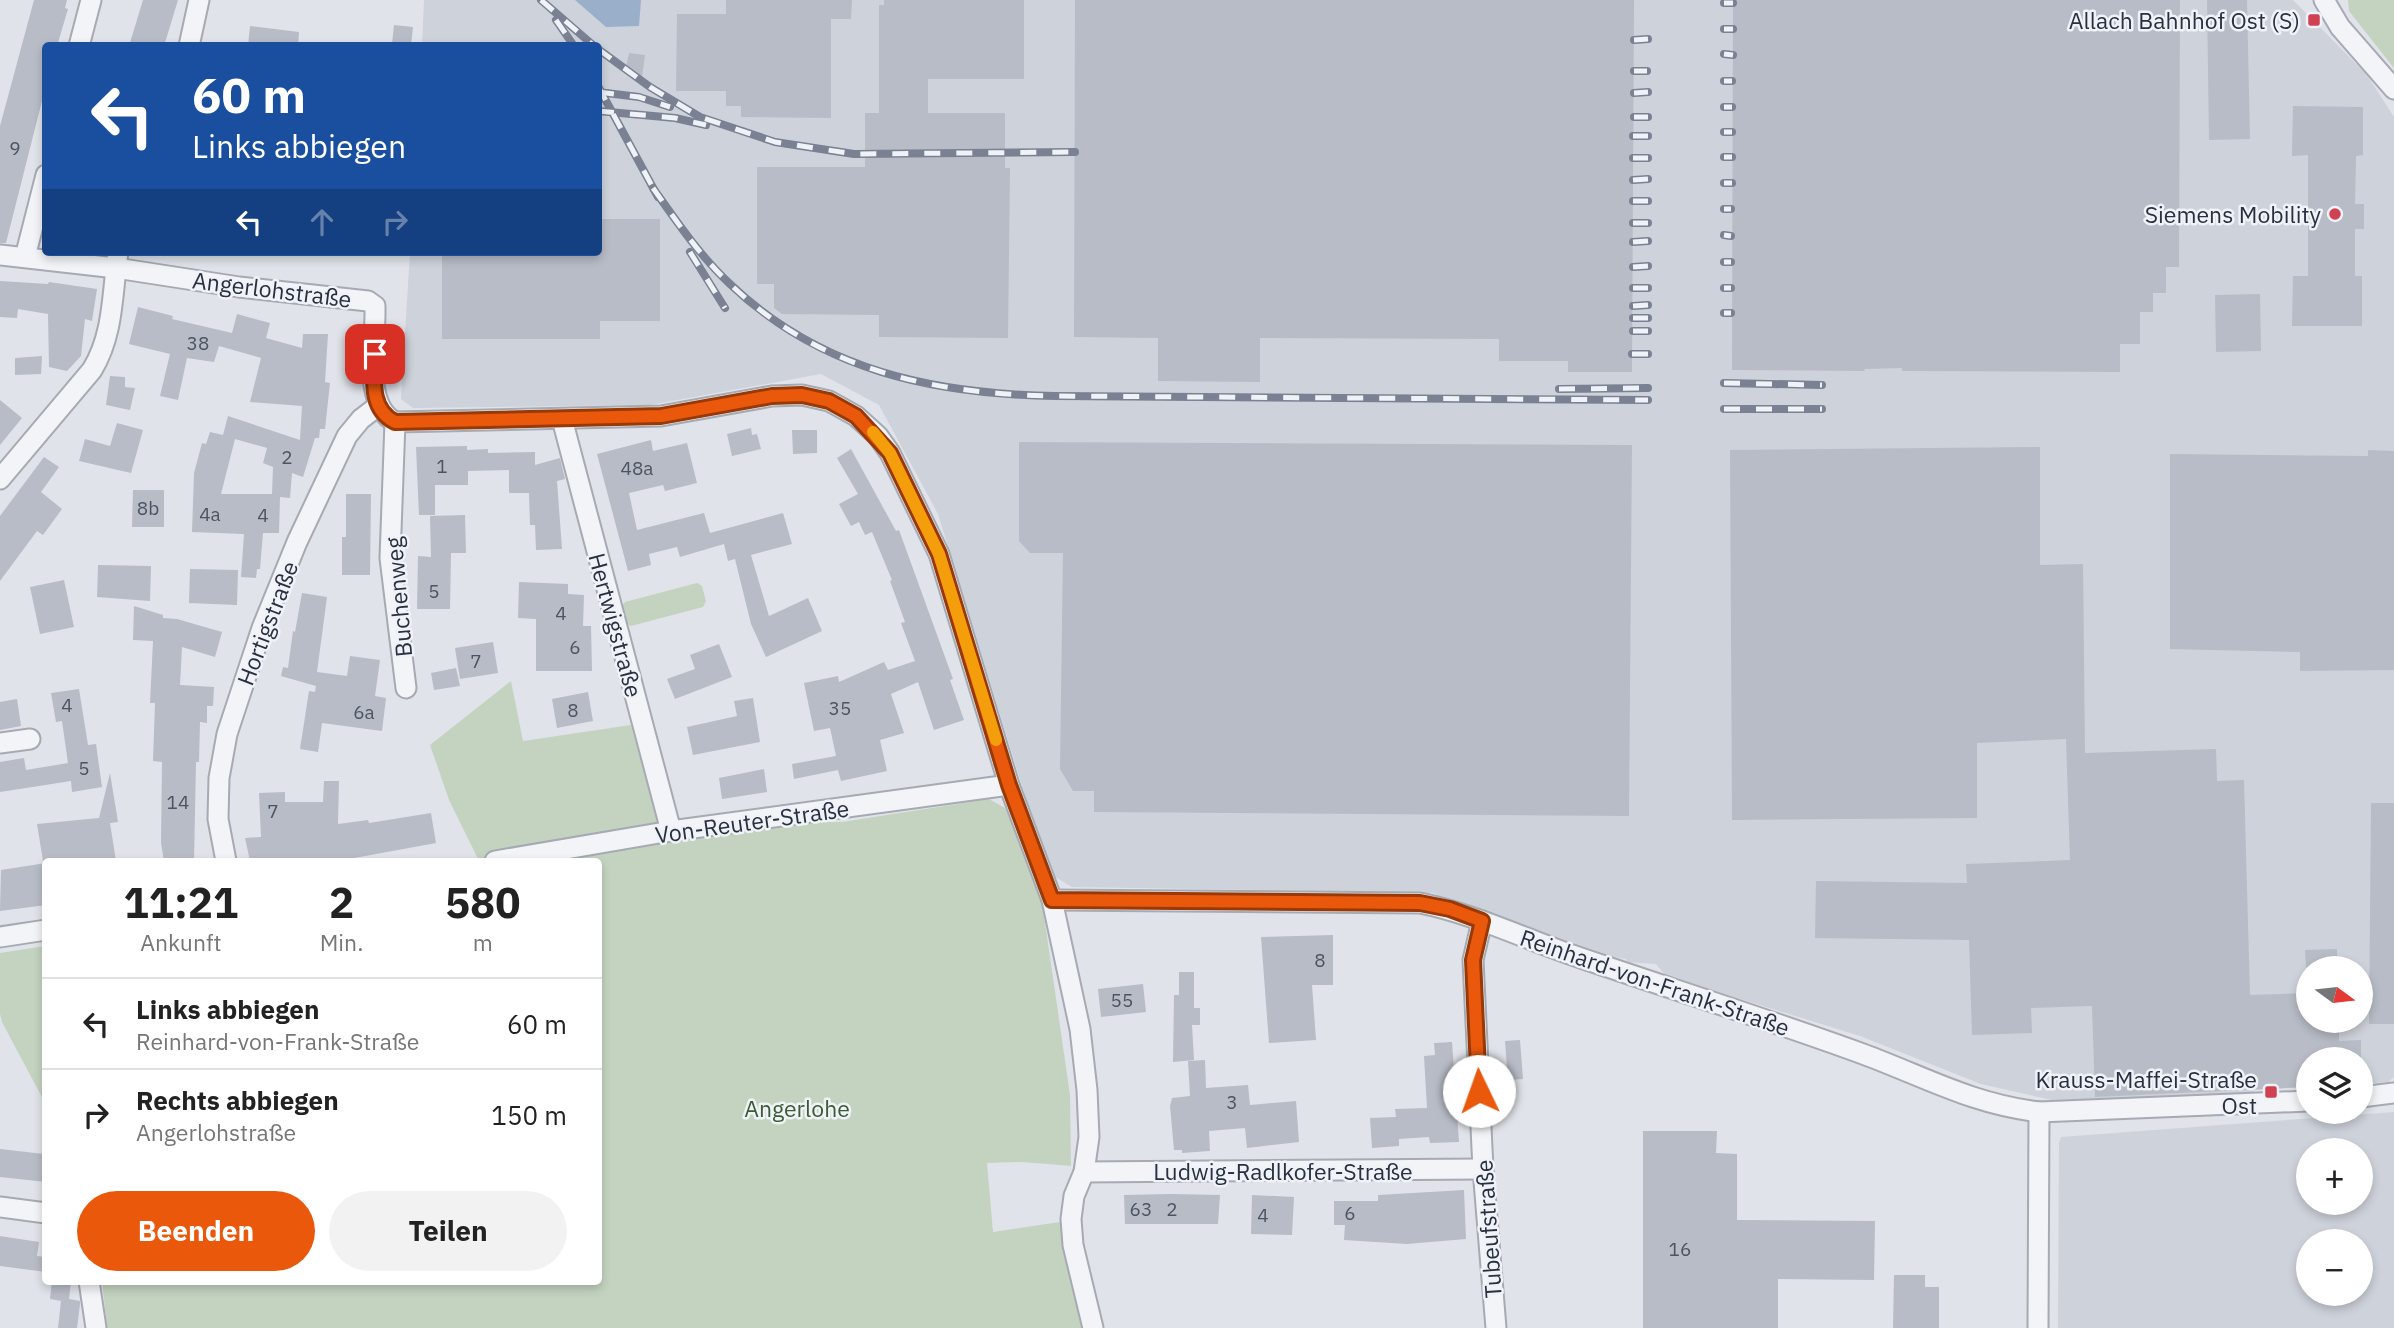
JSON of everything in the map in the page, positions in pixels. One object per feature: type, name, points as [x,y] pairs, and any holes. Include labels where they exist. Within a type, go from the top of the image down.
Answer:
[{"type":"street","points":[[80,42],[91,0]]},
{"type":"street","points":[[190,42],[199,0]]},
{"type":"street","points":[[2323,0],[2340,27],[2394,89]]},
{"type":"street","points":[[25,257],[42,191]]},
{"type":"street","name":"Angerlohstraße","points":[[0,255],[117,260],[239,287],[347,296],[368,301],[374,306],[375,314],[374,389],[378,406]]},
{"type":"street","points":[[0,479],[92,370],[102,354],[110,330],[117,260]]},
{"type":"street","points":[[378,406],[386,417],[395,422],[562,419],[661,416],[772,396],[802,395],[829,401],[856,416],[890,453],[939,554],[1009,785],[1052,900],[1082,1041],[1089,1137],[1084,1172],[1074,1196],[1073,1245],[1093,1328]]},
{"type":"street","name":"Hortigstraße","points":[[225,858],[218,819],[219,778],[227,734],[258,640],[297,542],[347,436],[361,419],[378,406]]},
{"type":"street","name":"Hertwigstraße","points":[[562,419],[671,831]]},
{"type":"street","name":"Buchenweg","points":[[395,422],[390,558],[406,688]]},
{"type":"street","points":[[0,743],[30,739]]},
{"type":"street","name":"Von-Reuter-Straße","points":[[513,858],[671,831],[1009,785]]},
{"type":"street","name":"Reinhard-von-Frank-Straße","points":[[1052,900],[1420,903],[1450,909],[1580,958],[1808,1034],[1985,1103],[2039,1112],[2296,1101]]},
{"type":"street","name":"Tubeufstraße","points":[[1482,921],[1473,960],[1483,1169],[1496,1328]]},
{"type":"street","points":[[0,937],[42,931]]},
{"type":"street","points":[[2373,1096],[2394,1093]]},
{"type":"street","points":[[2038,1328],[2039,1112]]},
{"type":"street","name":"Ludwig-Radlkofer-Straße","points":[[1084,1172],[1483,1169]]},
{"type":"street","points":[[0,1207],[42,1212]]},
{"type":"street","points":[[90,1285],[96,1328]]},
{"type":"shaded area","name":"Siemens Mobility","points":[[424,0],[2293,0],[2367,75],[2394,117],[2394,1077],[2388,1082],[2373,1083],[2373,1047],[2296,1047],[2296,1088],[2254,1090],[2253,1093],[2056,1101],[1981,1084],[1860,1036],[1666,976],[1656,964],[1627,962],[1626,959],[1433,893],[1072,887],[1049,873],[938,514],[879,405],[821,374],[650,405],[413,408],[401,399],[410,256],[602,256],[602,42],[422,42]]},
{"type":"shaded area","points":[[2394,1112],[2394,1328],[2058,1328],[2061,1137],[2296,1119],[2296,1124],[2373,1124],[2373,1114]]},
{"type":"green space","points":[[2348,0],[2394,0],[2394,68],[2349,11]]},
{"type":"green space","points":[[697,583],[702,586],[706,601],[703,607],[631,626],[626,623],[622,606],[625,602]]},
{"type":"green space","name":"Angerlohe","points":[[511,681],[523,741],[631,725],[658,824],[842,822],[989,799],[1005,808],[1039,881],[1070,1095],[1071,1166],[1022,1162],[987,1163],[993,1232],[1060,1222],[1085,1328],[107,1328],[102,1285],[602,1285],[602,858],[478,858],[449,800],[430,745]]},
{"type":"green space","points":[[42,947],[42,1097],[2,1022],[0,953]]},
{"type":"water","points":[[575,0],[641,0],[639,26],[606,27]]},
{"type":"building","points":[[34,0],[67,0],[65,8],[68,9],[58,42],[42,42],[42,101],[6,243],[0,243],[0,126]]},
{"type":"building","points":[[143,0],[178,0],[165,42],[130,42]]},
{"type":"building","points":[[726,0],[852,0],[851,19],[831,19],[831,118],[741,117],[741,106],[726,106],[726,91],[676,91],[677,14],[726,14]]},
{"type":"building","points":[[884,0],[1024,0],[1024,79],[928,79],[928,113],[1005,113],[1005,168],[1010,168],[1008,338],[879,337],[879,315],[782,314],[774,308],[774,284],[757,284],[757,167],[865,167],[865,113],[879,113],[879,5],[884,5]]},
{"type":"building","points":[[1075,0],[1634,0],[1632,372],[1568,372],[1568,361],[1499,361],[1499,339],[1260,338],[1260,382],[1158,381],[1158,338],[1074,337]]},
{"type":"building","points":[[1733,0],[2180,0],[2179,267],[2166,267],[2166,293],[2153,293],[2153,312],[2140,312],[2140,344],[2120,344],[2120,372],[1902,371],[1902,368],[1864,369],[1865,371],[1732,370]]},
{"type":"building","points":[[2207,0],[2247,0],[2250,139],[2209,140]]},
{"type":"building","points":[[394,25],[413,27],[411,42],[392,42]]},
{"type":"building","points":[[250,26],[299,32],[298,42],[248,42]]},
{"type":"building","points":[[629,53],[645,55],[642,77],[626,67]]},
{"type":"building","points":[[2293,106],[2363,107],[2363,155],[2356,156],[2355,204],[2364,204],[2364,229],[2355,229],[2355,276],[2362,276],[2362,326],[2292,326],[2293,276],[2308,276],[2308,155],[2292,156]]},
{"type":"building","points":[[602,219],[660,219],[660,321],[600,321],[600,339],[442,339],[442,256],[602,256]]},
{"type":"building","points":[[0,281],[49,282],[97,289],[92,321],[85,319],[81,356],[67,371],[49,367],[48,314],[18,309],[17,318],[0,317]]},
{"type":"building","points":[[2260,294],[2261,351],[2216,352],[2215,295]]},
{"type":"building","points":[[138,307],[173,316],[172,319],[232,333],[237,314],[270,323],[266,338],[302,348],[303,334],[328,334],[325,382],[330,383],[325,429],[320,429],[319,438],[315,438],[303,477],[292,473],[290,498],[280,497],[279,533],[263,533],[260,569],[257,569],[256,578],[241,577],[244,534],[192,532],[194,473],[202,443],[206,444],[210,432],[223,435],[228,416],[300,440],[302,406],[250,402],[261,358],[219,346],[214,362],[187,358],[178,400],[160,396],[170,354],[129,344]],"holes":[[[235,439],[267,448],[263,463],[273,467],[272,494],[221,494]]]},
{"type":"building","points":[[42,356],[41,374],[15,375],[15,358]]},
{"type":"building","points":[[110,376],[125,377],[125,387],[135,388],[130,410],[106,405]]},
{"type":"building","points":[[0,400],[22,418],[0,445]]},
{"type":"building","points":[[117,423],[143,430],[131,473],[79,461],[85,439],[110,446]]},
{"type":"building","points":[[751,428],[752,435],[757,434],[761,449],[732,456],[727,434]]},
{"type":"building","points":[[792,430],[817,430],[817,453],[793,454]]},
{"type":"building","points":[[651,440],[653,451],[687,443],[697,483],[665,491],[663,485],[629,493],[637,530],[704,513],[710,533],[783,513],[792,544],[751,555],[769,616],[808,598],[822,631],[766,657],[751,624],[735,559],[728,561],[724,544],[680,557],[677,547],[649,554],[651,565],[628,571],[597,454]]},
{"type":"building","points":[[1019,442],[1632,445],[1629,816],[1094,812],[1094,791],[1073,791],[1060,769],[1063,553],[1030,553],[1019,541]]},
{"type":"building","points":[[467,446],[467,450],[488,449],[488,453],[535,452],[535,465],[560,458],[565,479],[557,481],[562,549],[536,550],[535,525],[530,525],[529,493],[509,493],[509,470],[468,471],[468,485],[435,485],[435,515],[419,515],[416,447]]},
{"type":"building","points":[[2040,447],[2040,565],[2083,564],[2085,753],[2216,749],[2217,781],[2244,780],[2250,995],[2296,993],[2296,1033],[2339,1033],[2339,1041],[2361,1040],[2361,1047],[2296,1047],[2296,1088],[2095,1097],[2092,1006],[2031,1008],[2032,1033],[1972,1035],[1969,940],[1815,938],[1816,881],[1967,883],[1966,864],[2070,860],[2066,739],[1977,743],[1977,818],[1732,820],[1730,450]]},
{"type":"building","points":[[851,449],[896,531],[899,530],[953,679],[950,680],[964,720],[934,730],[918,682],[891,694],[904,733],[880,740],[887,771],[841,781],[838,770],[794,779],[792,764],[836,756],[830,728],[814,731],[804,683],[838,676],[839,682],[884,662],[888,670],[915,661],[901,623],[905,622],[890,581],[892,580],[872,532],[865,535],[859,522],[851,526],[839,504],[858,494],[837,458]]},
{"type":"building","points":[[2368,450],[2394,451],[2394,670],[2300,671],[2300,652],[2170,649],[2170,454],[2368,456]]},
{"type":"building","points":[[44,457],[59,467],[41,492],[62,509],[43,535],[37,531],[0,581],[0,516]]},
{"type":"building","points":[[133,490],[164,490],[164,527],[132,527]]},
{"type":"building","points":[[346,494],[371,494],[370,575],[342,575],[342,537],[346,537]]},
{"type":"building","points":[[465,515],[466,553],[451,553],[450,609],[417,609],[418,556],[431,557],[430,516]]},
{"type":"building","points":[[98,565],[151,566],[150,601],[97,597]]},
{"type":"building","points":[[190,569],[238,570],[237,605],[189,603]]},
{"type":"building","points":[[64,580],[74,627],[40,634],[30,587]]},
{"type":"building","points":[[519,582],[568,584],[568,594],[584,595],[583,626],[591,626],[592,671],[536,671],[536,619],[518,618]]},
{"type":"building","points":[[302,593],[327,597],[317,672],[347,676],[350,656],[380,660],[375,696],[386,698],[382,731],[322,723],[318,752],[300,749],[309,691],[315,692],[316,686],[281,676],[283,667],[288,668]]},
{"type":"building","points":[[134,606],[163,615],[163,618],[177,619],[222,632],[215,657],[182,647],[180,685],[214,687],[213,706],[207,706],[207,723],[200,722],[199,762],[196,762],[194,858],[164,858],[161,843],[162,762],[153,761],[155,703],[150,703],[153,641],[133,640]]},
{"type":"building","points":[[493,642],[498,673],[460,679],[455,648]]},
{"type":"building","points":[[719,644],[732,677],[675,699],[667,679],[695,669],[690,655]]},
{"type":"building","points":[[456,668],[460,686],[434,690],[431,673]]},
{"type":"building","points":[[79,689],[88,745],[96,744],[102,787],[72,792],[71,781],[0,792],[0,762],[24,758],[26,770],[68,763],[62,721],[56,722],[51,693]]},
{"type":"building","points":[[588,692],[593,721],[557,728],[552,699]]},
{"type":"building","points":[[753,698],[760,742],[693,755],[687,727],[737,716],[734,701]]},
{"type":"building","points":[[17,699],[21,726],[0,730],[0,702]]},
{"type":"building","points":[[764,769],[767,792],[722,799],[719,778]]},
{"type":"building","points":[[110,773],[118,822],[110,823],[116,858],[43,858],[37,824],[99,818]]},
{"type":"building","points":[[324,781],[339,781],[338,824],[368,820],[369,823],[431,813],[436,843],[354,858],[249,858],[245,838],[261,837],[259,793],[285,792],[285,802],[323,802]]},
{"type":"building","points":[[2371,803],[2394,803],[2394,1024],[2373,1024],[2373,956],[2370,956]]},
{"type":"building","points":[[42,864],[42,906],[0,911],[1,870]]},
{"type":"building","points":[[1333,935],[1333,985],[1312,985],[1316,1040],[1269,1043],[1261,937]]},
{"type":"building","points":[[2337,949],[2337,956],[2305,956],[2305,950]]},
{"type":"building","points":[[1179,972],[1194,972],[1194,1008],[1200,1008],[1200,1025],[1192,1025],[1194,1060],[1173,1062],[1174,995],[1179,995]]},
{"type":"building","points":[[1143,984],[1146,1012],[1101,1017],[1098,989]]},
{"type":"building","points":[[1520,1040],[1523,1079],[1508,1080],[1505,1041]]},
{"type":"building","points":[[1452,1042],[1459,1142],[1430,1143],[1429,1137],[1399,1139],[1399,1146],[1372,1148],[1370,1118],[1396,1117],[1395,1109],[1427,1108],[1424,1056],[1435,1055],[1434,1043]]},
{"type":"building","points":[[1205,1060],[1206,1088],[1248,1085],[1250,1105],[1296,1101],[1299,1142],[1247,1148],[1245,1128],[1209,1131],[1210,1151],[1182,1153],[1182,1150],[1174,1150],[1170,1106],[1172,1098],[1190,1096],[1188,1061]]},
{"type":"building","points":[[1643,1131],[1717,1131],[1716,1153],[1737,1154],[1737,1220],[1875,1221],[1874,1280],[1778,1279],[1778,1328],[1643,1328]]},
{"type":"building","points":[[0,1149],[42,1154],[42,1182],[0,1177]]},
{"type":"building","points":[[1464,1190],[1466,1239],[1407,1244],[1344,1240],[1345,1225],[1334,1225],[1334,1201],[1378,1201],[1378,1195]]},
{"type":"building","points":[[1124,1195],[1220,1195],[1218,1224],[1125,1224]]},
{"type":"building","points":[[1252,1195],[1294,1197],[1292,1235],[1251,1234]]},
{"type":"building","points":[[0,1236],[39,1242],[37,1256],[42,1257],[42,1271],[0,1266]]},
{"type":"building","points":[[1894,1275],[1925,1275],[1925,1287],[1939,1287],[1939,1328],[1893,1328]]},
{"type":"building","points":[[52,1285],[71,1285],[69,1299],[80,1301],[77,1328],[58,1328],[61,1301],[50,1299]]},
{"type":"railway","points":[[541,0],[589,42]]},
{"type":"railway","points":[[1724,3],[1733,3]]},
{"type":"railway","points":[[556,20],[571,42]]},
{"type":"railway","points":[[1724,29],[1733,29]]},
{"type":"railway","points":[[1634,40],[1648,39]]},
{"type":"railway","points":[[602,52],[650,87],[700,117],[775,142],[854,154],[1075,152]]},
{"type":"railway","points":[[1724,54],[1733,55]]},
{"type":"railway","points":[[1634,71],[1647,71]]},
{"type":"railway","points":[[1724,81],[1732,81]]},
{"type":"railway","points":[[602,92],[639,97],[670,107]]},
{"type":"railway","points":[[1634,93],[1648,92]]},
{"type":"railway","points":[[602,93],[658,197]]},
{"type":"railway","points":[[1724,107],[1732,107]]},
{"type":"railway","points":[[602,111],[675,118],[706,125]]},
{"type":"railway","points":[[1634,117],[1648,117]]},
{"type":"railway","points":[[1724,132],[1732,132]]},
{"type":"railway","points":[[1633,136],[1648,136]]},
{"type":"railway","points":[[1724,157],[1732,157]]},
{"type":"railway","points":[[1633,158],[1648,158]]},
{"type":"railway","points":[[1633,180],[1648,179]]},
{"type":"railway","points":[[1724,183],[1732,183]]},
{"type":"railway","points":[[653,188],[709,262],[765,314],[802,338],[841,357],[881,372],[923,383],[966,390],[1055,396],[1648,400]]},
{"type":"railway","points":[[1633,201],[1648,201]]},
{"type":"railway","points":[[1724,209],[1731,209]]},
{"type":"railway","points":[[1633,223],[1648,223]]},
{"type":"railway","points":[[1724,235],[1731,236]]},
{"type":"railway","points":[[1633,242],[1648,241]]},
{"type":"railway","points":[[690,252],[725,308]]},
{"type":"railway","points":[[1724,262],[1731,262]]},
{"type":"railway","points":[[1633,267],[1648,266]]},
{"type":"railway","points":[[1633,288],[1648,288]]},
{"type":"railway","points":[[1724,288],[1731,288]]},
{"type":"railway","points":[[1633,306],[1648,305]]},
{"type":"railway","points":[[1724,313],[1731,313]]},
{"type":"railway","points":[[1633,318],[1648,318]]},
{"type":"railway","points":[[1633,331],[1648,331]]},
{"type":"railway","points":[[1632,354],[1648,354]]},
{"type":"railway","points":[[1724,383],[1822,385]]},
{"type":"railway","points":[[1559,389],[1648,388]]},
{"type":"railway","points":[[1724,409],[1822,409]]},
{"type":"slow traffic","points":[[873,432],[890,453],[939,554],[996,740]]},
{"type":"place","name":"Allach Bahnhof Ost (S)","points":[[2314,20]]},
{"type":"place","name":"Siemens Mobility","points":[[2335,214]]},
{"type":"place","name":"Krauss-Maffei-Straße Ost","points":[[2271,1092]]},
{"type":"route","points":[[375,354],[374,389],[378,406],[386,417],[395,422],[661,416],[772,396],[802,395],[829,401],[856,416],[878,436],[890,453],[939,554],[1009,785],[1052,900],[1420,903],[1450,909],[1482,921],[1473,960],[1479,1091]]}]
